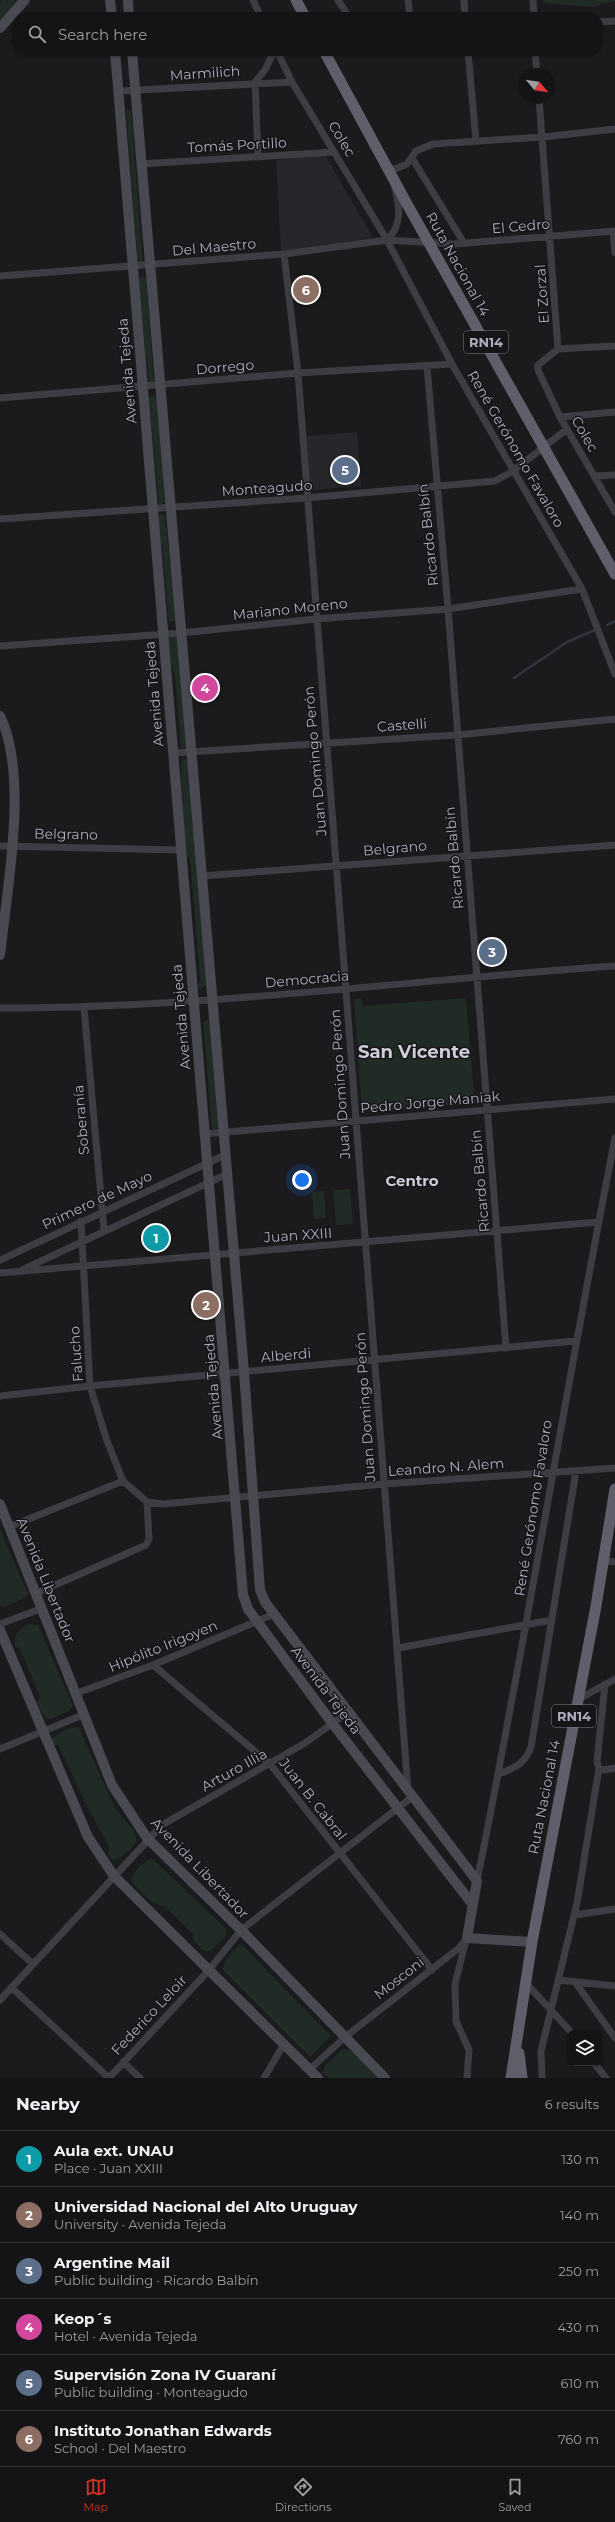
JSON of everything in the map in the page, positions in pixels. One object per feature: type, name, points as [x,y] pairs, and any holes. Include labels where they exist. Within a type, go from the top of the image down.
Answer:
[{"type":"highway","points":[[296,0],[302,12]]},
{"type":"highway","name":"Ruta Nacional 14","points":[[327,56],[615,574]]},
{"type":"highway","name":"Ruta Nacional 14","points":[[511,2078],[532,1942],[604,1561],[615,1489]]},
{"type":"highway","name":"Ruta Nacional 14","points":[[518,2040],[522,2078]]},
{"type":"main road","points":[[14,12],[25,0]]},
{"type":"main road","points":[[110,0],[111,12]]},
{"type":"main road","points":[[128,0],[129,12]]},
{"type":"main road","points":[[0,28],[12,15]]},
{"type":"main road","name":"Avenida Tejeda","points":[[116,56],[131,266],[143,387],[180,850],[194,1002],[203,1134],[216,1253],[243,1595],[248,1609],[332,1723],[473,1905]]},
{"type":"main road","name":"Avenida Tejeda","points":[[132,56],[244,1372],[260,1590],[274,1614],[347,1713],[477,1882]]},
{"type":"main road","points":[[0,716],[12,761],[15,799],[0,955]]},
{"type":"main road","name":"Avenida Libertador","points":[[0,1504],[77,1693],[112,1785],[147,1838],[241,1930],[385,2078]]},
{"type":"main road","points":[[0,1630],[88,1837],[114,1876],[318,2078]]},
{"type":"main road","points":[[477,1882],[467,1938],[532,1942]]},
{"type":"street","points":[[253,0],[259,12]]},
{"type":"street","points":[[338,0],[346,12]]},
{"type":"street","points":[[408,0],[409,12]]},
{"type":"street","points":[[464,0],[465,12]]},
{"type":"street","points":[[533,0],[534,12]]},
{"type":"street","points":[[603,22],[615,21]]},
{"type":"street","points":[[258,157],[255,82],[265,70],[272,56]]},
{"type":"street","name":"Colec","points":[[279,56],[292,82],[387,240]]},
{"type":"street","points":[[468,56],[476,141]]},
{"type":"street","points":[[535,56],[536,68]]},
{"type":"street","name":"Marmilich","points":[[119,91],[255,82],[292,82]]},
{"type":"street","name":"El Zorzal","points":[[540,104],[551,237],[558,349]]},
{"type":"street","points":[[387,240],[396,231],[399,220],[398,202],[390,171],[407,164],[416,150],[433,144],[543,137],[615,129]]},
{"type":"street","name":"Tomás Portillo","points":[[141,164],[334,152]]},
{"type":"street","points":[[412,158],[464,244]]},
{"type":"street","points":[[614,231],[615,253]]},
{"type":"street","name":"El Cedro","points":[[429,242],[464,244],[614,231]]},
{"type":"street","name":"Del Maestro","points":[[0,276],[284,254],[387,240],[429,242]]},
{"type":"street","name":"René Gerónomo Favaloro","points":[[387,240],[452,364],[582,589],[615,674]]},
{"type":"street","name":"Juan Domingo Perón","points":[[284,254],[298,373],[306,498],[337,866],[374,1360],[410,1795]]},
{"type":"street","points":[[558,349],[615,346]]},
{"type":"street","name":"Colec","points":[[558,349],[538,365],[538,370],[560,417],[615,512]]},
{"type":"street","name":"Dorrego","points":[[0,398],[160,386],[298,373],[452,364]]},
{"type":"street","name":"Ricardo Balbín","points":[[427,366],[436,488],[448,608],[466,855],[498,1232],[506,1348]]},
{"type":"street","points":[[560,417],[615,412]]},
{"type":"street","name":"Monteagudo","points":[[0,519],[152,510],[436,488],[495,481],[545,447],[567,429]]},
{"type":"street","points":[[594,476],[615,475]]},
{"type":"street","name":"Mariano Moreno","points":[[0,646],[181,633],[316,619],[448,608],[582,589]]},
{"type":"street","name":"Castelli","points":[[173,753],[457,735],[615,718]]},
{"type":"street","name":"Belgrano","points":[[202,876],[615,845]]},
{"type":"street","name":"Belgrano","points":[[0,846],[180,850]]},
{"type":"street","name":"Democracia","points":[[0,1008],[84,1008],[194,1002],[476,976],[615,966]]},
{"type":"street","name":"Soberanía","points":[[84,1008],[104,1230]]},
{"type":"street","name":"Pedro Jorge Maniak","points":[[203,1134],[615,1099]]},
{"type":"street","name":"René Gerónomo Favaloro","points":[[477,1882],[528,1623],[575,1341],[615,1138]]},
{"type":"street","name":"Primero de Mayo","points":[[0,1260],[103,1210],[225,1155]]},
{"type":"street","points":[[16,1272],[84,1239],[227,1174]]},
{"type":"street","name":"Falucho","points":[[81,1221],[84,1239],[90,1386],[107,1441],[123,1481]]},
{"type":"street","name":"Juan XXIII","points":[[0,1273],[216,1253],[234,1253],[365,1243],[598,1222]]},
{"type":"street","name":"Alberdi","points":[[0,1396],[90,1386],[575,1341]]},
{"type":"street","name":"Leandro N. Alem","points":[[236,1496],[254,1496],[384,1484],[615,1468]]},
{"type":"street","points":[[499,1774],[516,1767],[526,1759],[531,1747],[576,1471]]},
{"type":"street","points":[[9,1527],[123,1481],[147,1502],[164,1504],[236,1496]]},
{"type":"street","points":[[37,1593],[146,1545],[149,1539],[147,1502]]},
{"type":"street","points":[[604,1561],[615,1562]]},
{"type":"street","points":[[0,1624],[43,1608]]},
{"type":"street","name":"Hipólito Irigoyen","points":[[77,1693],[153,1665],[274,1614]]},
{"type":"street","points":[[398,1648],[528,1623],[552,1620]]},
{"type":"street","name":"Juan B. Cabral","points":[[153,1665],[270,1764],[432,1970]]},
{"type":"street","points":[[577,1700],[615,1679]]},
{"type":"street","points":[[542,2078],[541,2051],[574,1915],[599,1768],[597,1762],[605,1684]]},
{"type":"street","name":"Arturo Illia","points":[[0,2000],[147,1838],[162,1825],[305,1743],[347,1713]]},
{"type":"street","points":[[0,1748],[85,1714]]},
{"type":"street","points":[[599,1768],[604,1770],[615,1768]]},
{"type":"street","name":"Federico Leloir","points":[[109,2078],[209,1970],[241,1930],[398,1809],[410,1795]]},
{"type":"street","points":[[574,1915],[615,1909]]},
{"type":"street","points":[[0,1934],[33,1964]]},
{"type":"street","points":[[467,1938],[455,1984],[456,2020],[469,2050],[467,2078]]},
{"type":"street","name":"Mosconi","points":[[309,2070],[345,2037],[459,1948],[467,1938]]},
{"type":"street","points":[[558,1980],[615,1986]]},
{"type":"street","points":[[575,1982],[615,2038]]},
{"type":"street","points":[[526,1984],[569,2030]]},
{"type":"street","points":[[12,1988],[109,2078]]},
{"type":"street","points":[[264,2078],[284,2044]]},
{"type":"street","points":[[123,2062],[140,2078]]},
{"type":"street","points":[[596,2066],[606,2078]]},
{"type":"shaded area","points":[[2,0],[21,0],[0,24],[0,3]]},
{"type":"shaded area","points":[[543,0],[615,1],[591,7],[543,3]]},
{"type":"shaded area","points":[[126,110],[131,110],[143,262],[138,262]]},
{"type":"shaded area","points":[[325,155],[373,238],[281,251],[276,160]]},
{"type":"shaded area","points":[[143,276],[146,279],[154,383],[149,384],[138,279]]},
{"type":"shaded area","points":[[154,394],[157,396],[165,502],[162,504],[159,504],[149,398]]},
{"type":"shaded area","points":[[357,432],[361,486],[314,490],[310,486],[305,436]]},
{"type":"shaded area","points":[[157,515],[165,515],[176,621],[169,622],[162,546],[159,539]]},
{"type":"shaded area","points":[[169,638],[178,638],[188,747],[181,748],[175,675],[170,652]]},
{"type":"shaded area","points":[[182,757],[188,760],[206,985],[200,990],[198,986],[200,979],[190,858],[185,854],[181,769]]},
{"type":"shaded area","points":[[362,998],[363,1006],[466,998],[474,1094],[482,1094],[483,1103],[362,1112],[354,999]]},
{"type":"shaded area","points":[[206,1020],[209,1021],[218,1128],[216,1130],[212,1129],[203,1022]]},
{"type":"shaded area","points":[[350,1189],[353,1224],[336,1225],[333,1190]]},
{"type":"shaded area","points":[[324,1191],[326,1218],[314,1219],[312,1192]]},
{"type":"shaded area","points":[[0,1529],[28,1594],[23,1599],[4,1607],[0,1606]]},
{"type":"shaded area","points":[[28,1624],[38,1625],[73,1706],[69,1711],[50,1719],[44,1717],[37,1703],[40,1697],[20,1648],[15,1647],[17,1633]]},
{"type":"shaded area","points":[[72,1727],[79,1728],[116,1810],[133,1829],[137,1840],[126,1853],[116,1859],[112,1860],[108,1855],[109,1847],[88,1808],[58,1745],[54,1745],[51,1738]]},
{"type":"shaded area","points":[[152,1858],[227,1930],[225,1937],[210,1951],[204,1951],[193,1940],[193,1934],[166,1907],[151,1902],[131,1881],[139,1867]]},
{"type":"shaded area","points":[[239,1944],[243,1946],[331,2036],[310,2057],[223,1970],[225,1962]]},
{"type":"shaded area","points":[[342,2049],[358,2055],[379,2078],[329,2078],[322,2073],[325,2066]]},
{"type":"waterway","points":[[607,625],[615,621]]},
{"type":"waterway","points":[[514,678],[567,642],[595,630]]},
{"type":"place","name":"Instituto Jonathan Edwards","points":[[306,290]]},
{"type":"place","name":"Supervisión Zona IV Guaraní","points":[[345,470]]},
{"type":"place","name":"Keop´s","points":[[205,688]]},
{"type":"place","name":"Argentine Mail","points":[[492,952]]},
{"type":"place","name":"Aula ext. UNAU","points":[[156,1238]]},
{"type":"place","name":"Universidad Nacional del Alto Uruguay","points":[[206,1305]]},
{"type":"district","name":"San Vicente","points":[[414,1052]]},
{"type":"district","name":"Centro","points":[[412,1180]]}]
